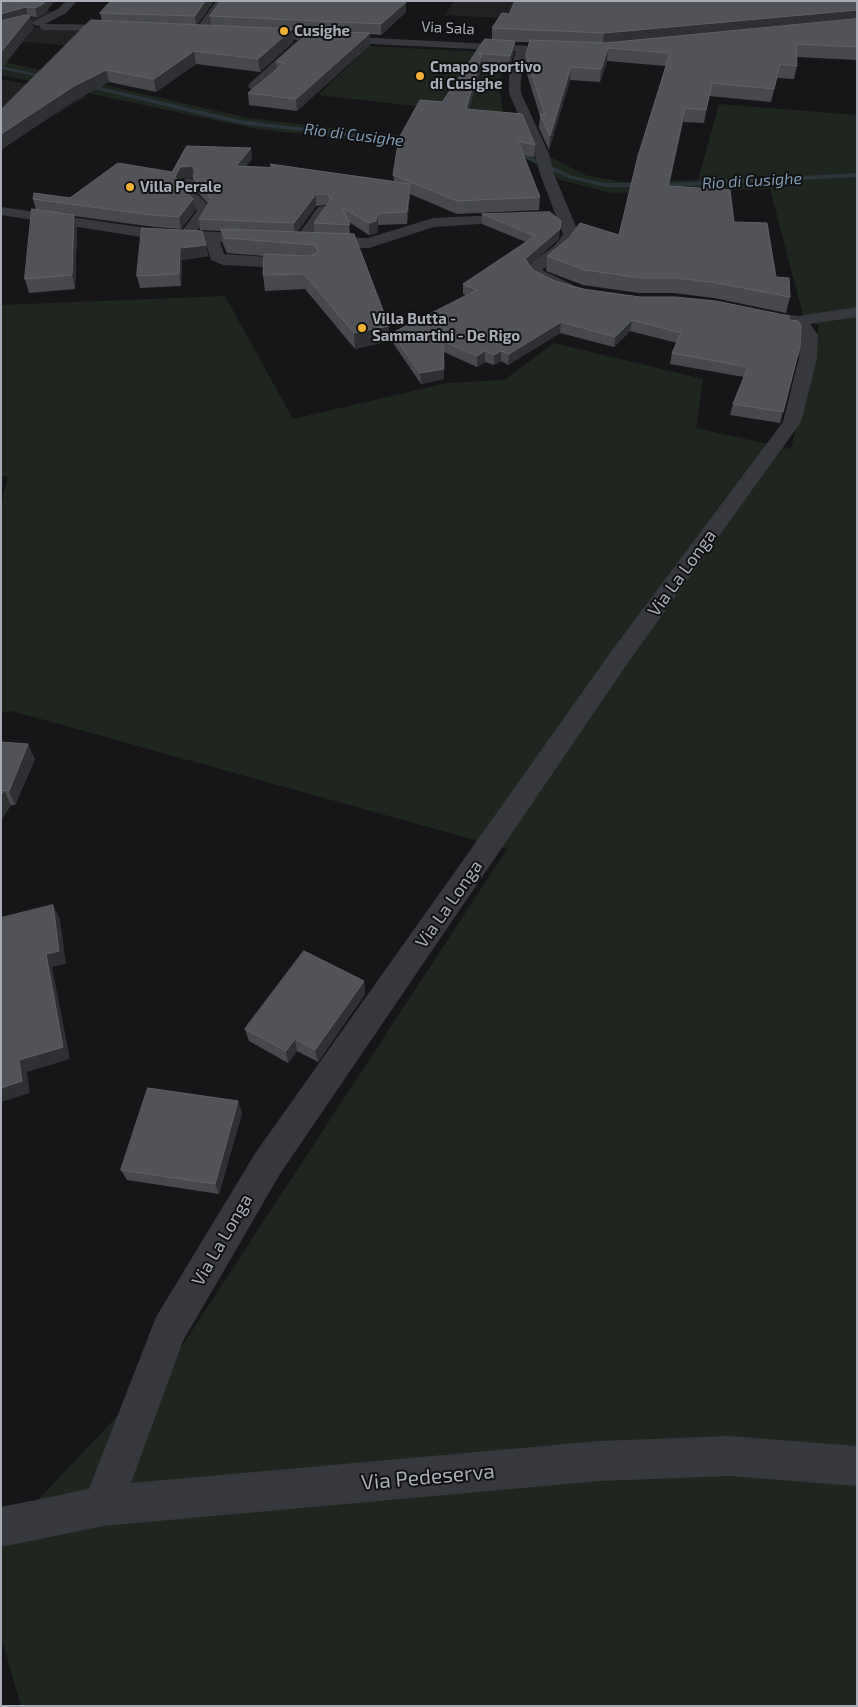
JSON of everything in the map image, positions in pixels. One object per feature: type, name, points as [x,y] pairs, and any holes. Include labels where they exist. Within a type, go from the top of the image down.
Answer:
[{"type":"street","points":[[72,1],[62,11],[37,26],[128,28]]},
{"type":"street","points":[[200,32],[222,1]]},
{"type":"street","name":"Via Sala","points":[[249,35],[578,50]]},
{"type":"street","points":[[254,86],[307,38]]},
{"type":"street","points":[[523,48],[513,85],[571,230],[570,238],[559,251],[538,264],[534,271],[539,276],[561,286],[582,292]]},
{"type":"street","points":[[186,236],[204,211],[203,207],[187,193],[186,189],[189,182]]},
{"type":"street","points":[[323,210],[294,241],[369,243],[433,223],[564,215]]},
{"type":"street","points":[[1,211],[154,234],[269,240]]},
{"type":"street","points":[[211,237],[217,257],[223,260],[310,265]]},
{"type":"street","points":[[770,316],[799,321],[857,312]]},
{"type":"street","name":"Via La Longa","points":[[103,1506],[121,1453],[170,1330],[268,1164],[621,655],[792,422],[808,358],[809,335],[799,321]]},
{"type":"street","name":"Via Pedeserva","points":[[1,1527],[103,1506],[600,1461],[729,1456],[857,1466]]},
{"type":"shaded area","points":[[454,1],[698,1],[595,23],[445,15]]},
{"type":"shaded area","points":[[55,11],[29,27],[114,29],[87,47],[14,41],[1,13]]},
{"type":"shaded area","name":"Cmapo sportivo di Cusighe","points":[[369,46],[500,53],[507,58],[505,69],[498,83],[504,116],[318,95]]},
{"type":"shaded area","points":[[1,61],[248,118],[517,149],[554,159],[585,175],[623,182],[698,180],[719,104],[857,115],[857,1706],[21,1706],[1,1637],[1,1539],[178,1352],[507,849],[12,711],[1,712],[1,506],[8,476],[1,477],[1,305],[225,296],[293,419],[447,383],[504,380],[554,343],[703,379],[696,428],[791,449],[819,326],[803,315],[770,189],[611,193],[561,180],[525,158],[257,129],[1,75]]},
{"type":"shaded area","points":[[1,79],[87,96],[1,147]]},
{"type":"building","points":[[1,1],[45,1],[35,8],[26,7],[1,14]]},
{"type":"building","points":[[111,1],[205,1],[195,16],[100,13]]},
{"type":"building","points":[[221,1],[406,2],[381,24],[210,16]]},
{"type":"building","points":[[515,1],[857,1],[857,10],[604,33],[492,28],[502,13],[509,14]]},
{"type":"building","points":[[26,15],[30,16],[1,52],[1,21]]},
{"type":"building","points":[[857,19],[857,47],[796,44],[797,66],[780,64],[774,89],[712,83],[706,110],[685,108],[668,186],[730,190],[734,222],[767,223],[776,277],[789,278],[790,297],[717,283],[677,278],[641,278],[585,270],[547,256],[569,238],[580,223],[619,235],[638,156],[670,53],[608,48],[601,69],[571,67],[550,136],[540,114],[545,115],[526,55],[530,40],[605,43]]},
{"type":"building","points":[[91,20],[292,29],[258,59],[194,51],[154,79],[106,70],[74,86],[1,134],[1,110]]},
{"type":"building","points":[[311,31],[370,33],[296,99],[248,93],[284,63],[276,62]]},
{"type":"building","points":[[485,39],[515,41],[510,56],[478,53],[482,55],[466,109],[522,114],[535,145],[518,141],[540,197],[457,201],[393,175],[399,138],[420,100],[442,102]]},
{"type":"building","points":[[187,146],[251,148],[236,166],[276,168],[270,164],[410,184],[407,212],[378,213],[376,221],[369,223],[343,208],[350,225],[314,223],[331,199],[327,194],[316,194],[294,223],[199,219],[211,199],[193,177],[196,170],[192,166],[180,167],[175,177],[193,199],[179,217],[33,199],[34,193],[70,198],[118,163],[172,172]]},
{"type":"building","points":[[32,209],[74,215],[72,275],[25,279]]},
{"type":"building","points":[[550,212],[561,221],[560,229],[525,259],[533,270],[555,281],[583,289],[640,297],[676,297],[716,301],[789,316],[789,320],[798,321],[801,325],[800,347],[783,412],[733,404],[748,367],[672,353],[681,333],[632,320],[615,337],[561,322],[509,354],[501,351],[494,355],[485,351],[477,356],[443,341],[444,369],[420,373],[392,333],[477,290],[463,284],[535,236],[482,214]]},
{"type":"building","points":[[142,228],[202,231],[206,245],[180,248],[179,274],[137,276]]},
{"type":"building","points":[[221,229],[354,234],[389,326],[354,333],[304,274],[263,275],[264,254],[309,256],[318,251],[315,245],[225,238]]},
{"type":"building","points":[[1,742],[28,744],[9,791],[4,790],[1,795]]},
{"type":"building","points":[[53,905],[59,951],[46,954],[63,1047],[19,1060],[22,1081],[1,1088],[1,918]]},
{"type":"building","points":[[304,951],[364,981],[315,1050],[295,1039],[286,1051],[245,1029]]},
{"type":"building","points":[[148,1088],[238,1101],[215,1184],[121,1170]]},
{"type":"waterway","name":"Rio di Cusighe","points":[[1,67],[50,78]]},
{"type":"waterway","name":"Rio di Cusighe","points":[[83,85],[240,122],[414,142]]},
{"type":"waterway","name":"Rio di Cusighe","points":[[510,153],[524,156],[571,177],[605,185],[668,185],[857,175]]},
{"type":"place","name":"Cusighe","points":[[284,31]]},
{"type":"place","name":"Cmapo sportivo di Cusighe","points":[[420,76]]},
{"type":"place","name":"Villa Perale","points":[[130,187]]},
{"type":"place","name":"Villa Butta - Sammartini - De Rigo","points":[[362,328]]}]
